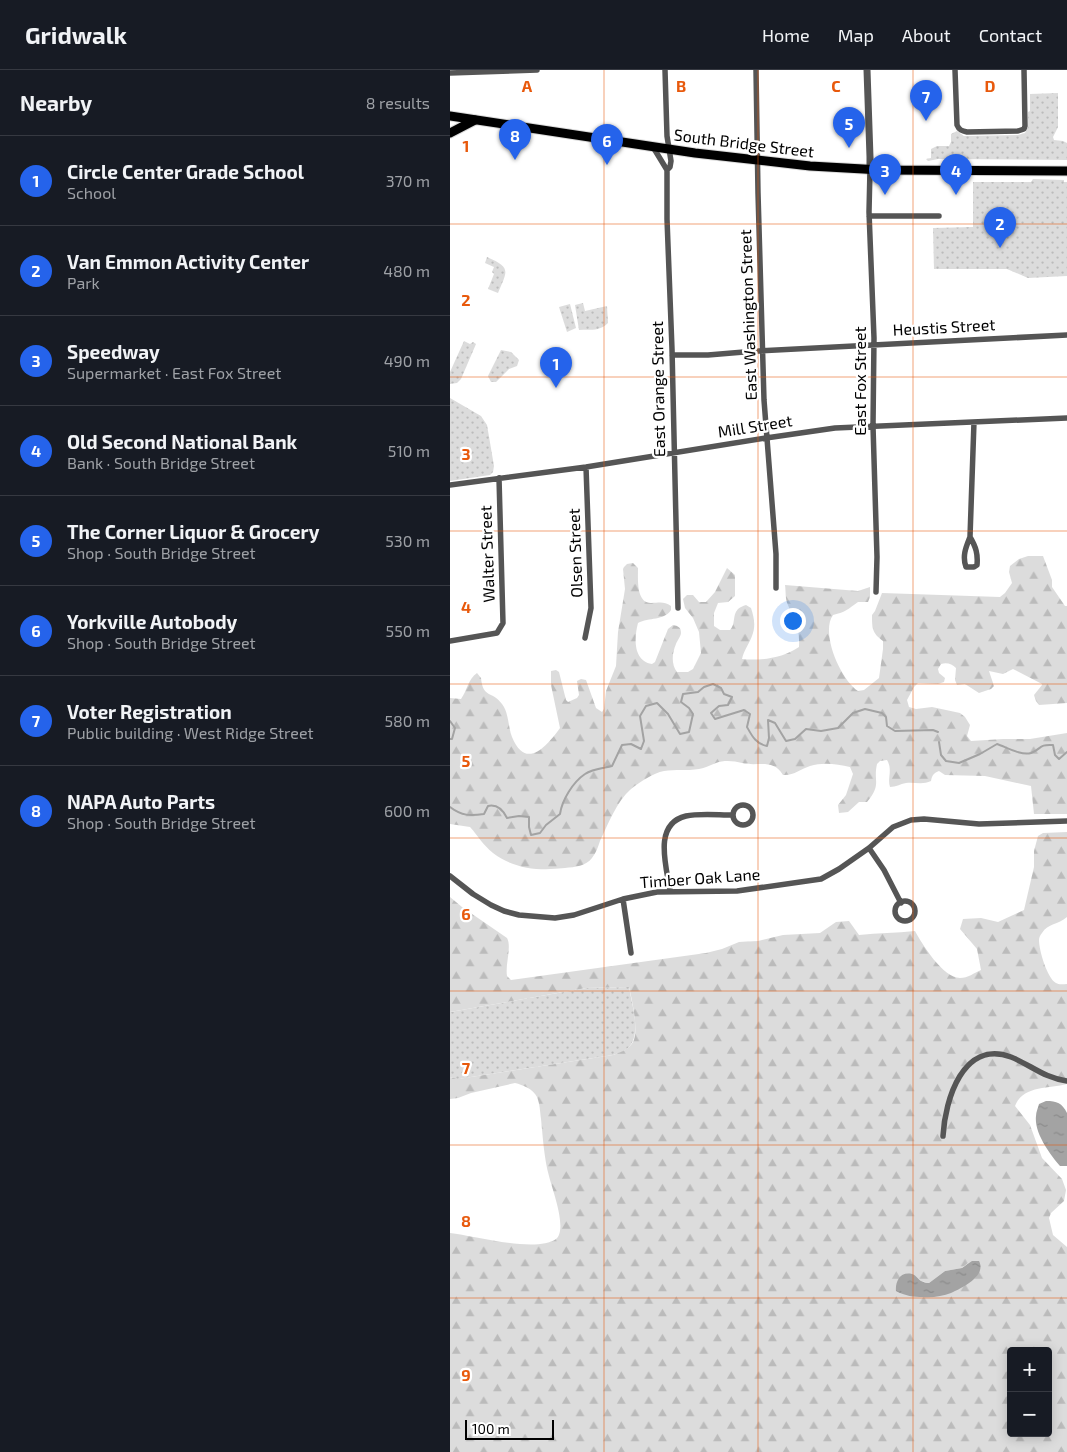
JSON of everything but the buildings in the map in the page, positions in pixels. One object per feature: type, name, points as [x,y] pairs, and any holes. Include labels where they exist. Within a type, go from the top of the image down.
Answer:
[{"type":"main road","name":"South Bridge Street","points":[[450,116],[669,150],[810,166],[870,170],[1067,171]]},
{"type":"main road","points":[[450,133],[475,120]]},
{"type":"street","points":[[450,73],[537,70]]},
{"type":"street","name":"East Orange Street","points":[[665,70],[667,136],[671,161],[670,167],[667,170],[668,234],[678,608]]},
{"type":"street","name":"East Washington Street","points":[[756,70],[766,438],[776,554],[776,588]]},
{"type":"street","points":[[867,70],[870,170]]},
{"type":"street","points":[[955,70],[957,125],[959,129],[967,132],[1022,130],[1025,126],[1024,70]]},
{"type":"street","points":[[653,147],[667,170]]},
{"type":"street","name":"East Fox Street","points":[[870,170],[869,216],[874,345],[876,592]]},
{"type":"street","points":[[869,216],[939,216]]},
{"type":"street","name":"Heustis Street","points":[[672,355],[708,355],[1067,334]]},
{"type":"street","name":"Mill Street","points":[[450,485],[835,428],[1067,418]]},
{"type":"street","points":[[970,537],[978,555],[977,565],[966,567],[964,560],[965,548],[970,537],[974,422]]},
{"type":"street","name":"Olsen Street","points":[[585,638],[591,608],[586,466]]},
{"type":"street","name":"Walter Street","points":[[450,641],[497,633],[503,623],[498,478]]},
{"type":"street","points":[[670,891],[663,843],[666,830],[676,819],[687,816],[733,815]]},
{"type":"street","name":"Timber Oak Lane","points":[[450,876],[473,894],[504,911],[519,915],[555,918],[574,915],[648,893],[670,891],[737,891],[822,879],[868,848],[893,827],[911,820],[924,819],[987,824],[1067,821]]},
{"type":"street","points":[[868,848],[884,870],[901,903]]},
{"type":"street","points":[[623,899],[631,953]]},
{"type":"street","points":[[943,1136],[944,1119],[950,1096],[962,1073],[975,1058],[988,1054],[1008,1056],[1047,1076],[1067,1081]]},
{"type":"green space","points":[[1058,93],[1058,127],[1053,137],[1054,140],[1067,143],[1067,160],[938,159],[928,161],[926,159],[931,158],[931,149],[937,146],[949,146],[951,134],[957,131],[964,136],[1018,135],[1025,133],[1028,127],[1030,94]]},
{"type":"green space","points":[[1033,179],[1064,180],[1064,182],[1067,182],[1067,276],[1028,278],[1007,269],[934,269],[933,228],[973,227],[973,182],[1031,182]]},
{"type":"green space","points":[[487,257],[504,267],[504,280],[498,293],[488,289],[494,274],[492,272],[494,267],[485,263]]},
{"type":"green space","points":[[583,303],[585,311],[607,306],[608,323],[598,329],[579,330],[575,305]]},
{"type":"green space","points":[[570,304],[576,328],[567,332],[559,307]]},
{"type":"green space","points":[[464,341],[476,344],[461,379],[457,383],[450,384],[450,372]]},
{"type":"green space","points":[[501,350],[511,352],[519,360],[517,366],[509,369],[496,382],[491,382],[488,376]]},
{"type":"green space","points":[[450,398],[481,416],[487,425],[494,466],[493,472],[490,475],[450,481]]},
{"type":"green space","points":[[1028,556],[1043,556],[1052,580],[1052,587],[1065,606],[1067,606],[1067,703],[1039,705],[1034,695],[1042,684],[1013,669],[1003,674],[989,671],[994,686],[979,693],[965,684],[957,685],[955,680],[956,668],[951,664],[945,663],[941,664],[938,669],[939,673],[945,678],[944,682],[938,684],[918,683],[907,700],[909,707],[916,709],[932,707],[960,713],[970,725],[967,736],[971,741],[1030,739],[1067,733],[1067,814],[1034,814],[1031,786],[985,776],[945,775],[939,771],[928,782],[906,783],[890,787],[890,767],[887,760],[880,761],[877,764],[876,787],[867,802],[859,802],[848,812],[839,813],[838,805],[846,795],[853,774],[850,767],[820,764],[783,775],[779,770],[770,765],[726,761],[699,769],[660,772],[638,784],[626,794],[617,806],[592,858],[587,863],[576,867],[536,869],[509,863],[483,844],[470,827],[450,824],[450,698],[461,699],[472,678],[477,673],[486,692],[495,697],[504,708],[512,737],[518,747],[530,754],[543,748],[560,728],[551,685],[551,671],[556,670],[559,672],[568,702],[579,695],[577,681],[581,679],[586,680],[596,708],[602,712],[606,691],[616,666],[618,632],[625,589],[623,569],[627,564],[633,563],[638,568],[640,595],[646,602],[664,603],[671,606],[671,610],[664,616],[638,623],[636,648],[638,654],[646,662],[652,664],[655,662],[668,629],[673,625],[678,626],[681,634],[673,655],[674,666],[677,672],[688,672],[693,669],[701,653],[699,632],[693,618],[685,608],[683,599],[687,595],[693,595],[699,602],[706,602],[715,592],[727,568],[735,575],[735,596],[728,602],[718,603],[714,613],[714,626],[720,630],[730,630],[738,609],[746,605],[751,608],[754,618],[754,629],[742,659],[772,658],[786,654],[799,647],[798,629],[787,603],[785,585],[858,591],[870,587],[868,602],[858,602],[844,611],[833,615],[830,623],[829,633],[834,656],[845,677],[858,691],[864,690],[879,678],[883,641],[873,630],[872,615],[882,593],[1000,597],[1012,583],[1009,572],[1010,566],[1019,559]]},
{"type":"green space","points":[[1067,832],[1067,917],[1047,927],[1039,940],[1042,957],[1050,976],[1057,984],[1067,984],[1067,1084],[1030,1091],[1019,1099],[1015,1106],[1030,1125],[1042,1158],[1062,1179],[1066,1190],[1064,1201],[1051,1213],[1049,1218],[1053,1235],[1067,1247],[1067,1452],[450,1452],[450,1233],[520,1244],[547,1243],[556,1239],[559,1234],[560,1218],[546,1162],[539,1105],[535,1094],[528,1088],[515,1083],[450,1099],[450,1077],[458,1079],[613,1055],[631,1045],[635,1037],[635,1031],[629,987],[586,988],[450,1012],[450,897],[507,938],[509,946],[507,976],[511,980],[706,953],[739,942],[758,941],[783,935],[820,933],[836,922],[849,921],[859,935],[915,931],[940,967],[953,977],[963,978],[981,970],[977,949],[960,929],[963,919],[981,918],[998,922],[1024,910],[1034,867],[1034,851],[1038,836],[1043,833]],"holes":[[[969,1262],[937,1296],[913,1274],[921,1281],[929,1283],[945,1271],[962,1268]]]},
{"type":"green space","points":[[629,987],[635,1028],[632,1042],[623,1051],[613,1055],[458,1079],[450,1077],[450,1012],[586,988]]},
{"type":"water","points":[[1046,1101],[1059,1103],[1067,1113],[1067,1166],[1060,1166],[1040,1136],[1036,1123],[1036,1114],[1039,1104]]},
{"type":"water","points":[[972,1261],[979,1261],[981,1266],[980,1272],[967,1285],[951,1293],[926,1297],[910,1296],[896,1291],[897,1281],[904,1274],[913,1275],[921,1281],[929,1283],[945,1271],[962,1268]]},
{"type":"waterway","points":[[450,807],[462,814],[474,815],[484,814],[488,806],[494,806],[502,810],[507,818],[529,817],[531,835],[540,833],[546,825],[560,814],[572,786],[581,777],[591,771],[612,766],[622,745],[631,744],[641,749],[644,741],[640,716],[646,706],[657,703],[668,714],[680,734],[689,732],[693,714],[681,702],[683,694],[698,692],[704,687],[713,684],[721,688],[724,694],[732,697],[728,705],[719,706],[711,713],[715,719],[744,710],[750,714],[747,727],[757,741],[767,746],[769,738],[768,720],[775,723],[786,741],[795,739],[806,729],[821,731],[838,728],[853,713],[865,709],[882,713],[886,717],[887,726],[895,731],[933,730],[938,732]]},
{"type":"waterway","points":[[450,721],[455,728],[452,739],[450,739]]},
{"type":"waterway","points":[[939,742],[941,755],[946,761],[959,763],[997,744],[1027,754],[1042,746],[1053,745],[1055,755],[1059,759],[1067,752]]},
{"type":"place","name":"Voter Registration","points":[[926,121]]},
{"type":"place","name":"The Corner Liquor & Grocery","points":[[849,148]]},
{"type":"place","name":"NAPA Auto Parts","points":[[515,160]]},
{"type":"place","name":"Yorkville Autobody","points":[[607,165]]},
{"type":"place","name":"Speedway","points":[[885,195]]},
{"type":"place","name":"Old Second National Bank","points":[[956,195]]},
{"type":"place","name":"Van Emmon Activity Center","points":[[1000,248]]},
{"type":"place","name":"Circle Center Grade School","points":[[556,388]]}]
